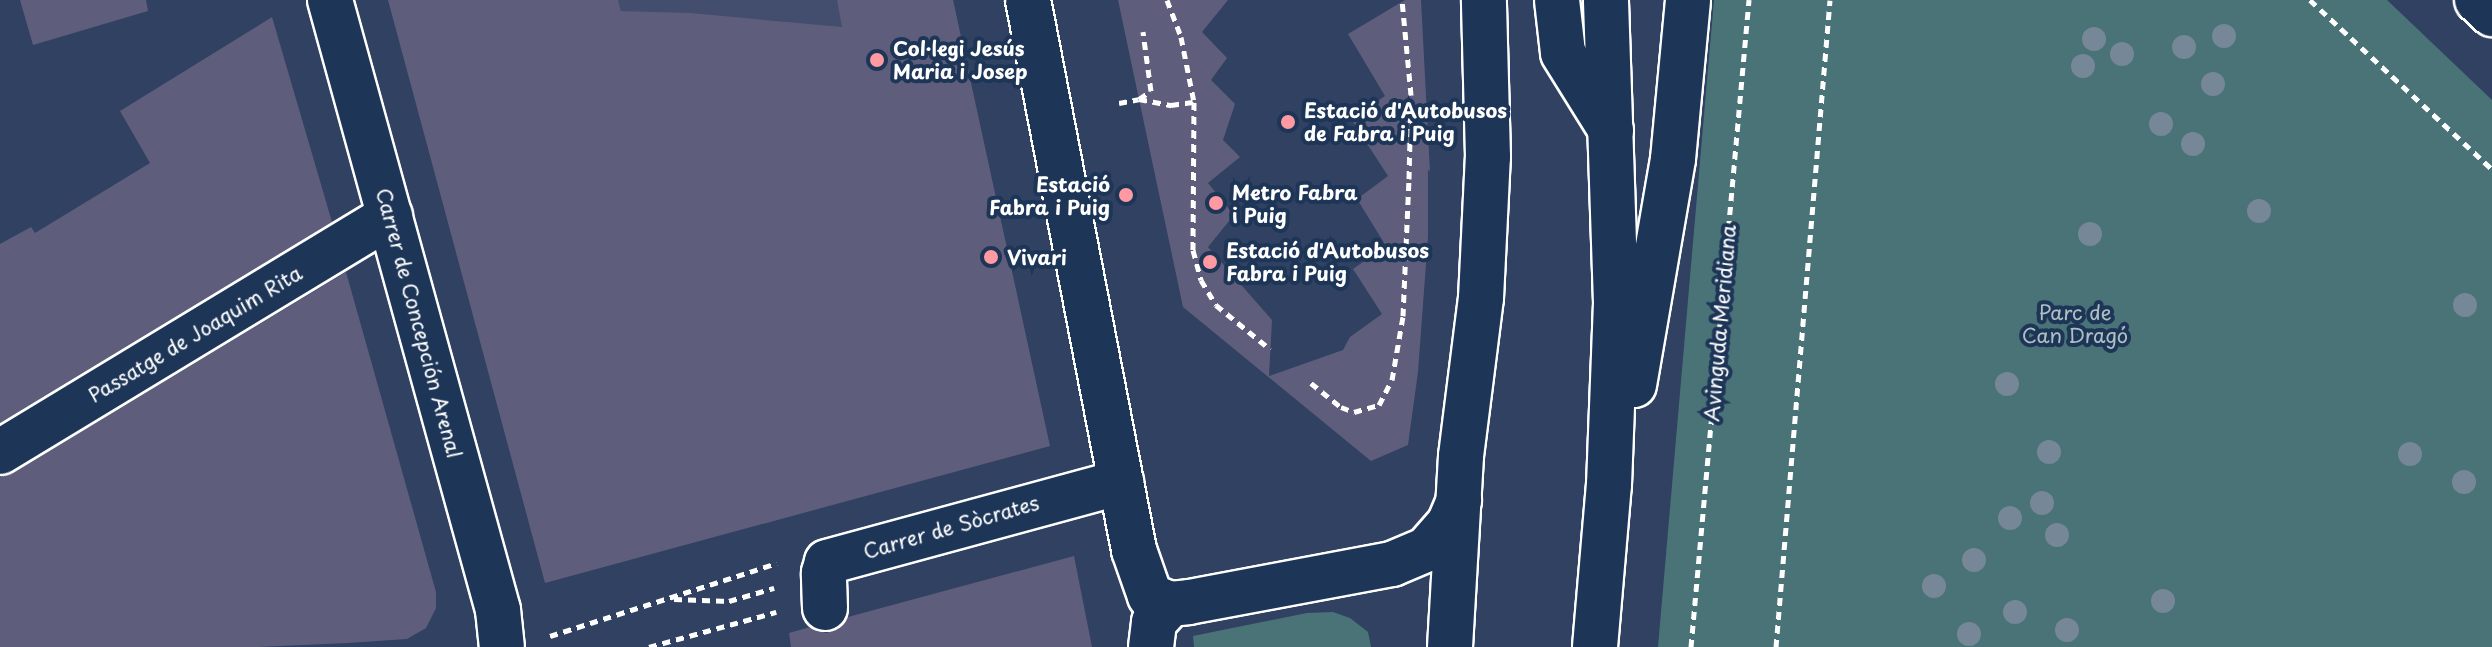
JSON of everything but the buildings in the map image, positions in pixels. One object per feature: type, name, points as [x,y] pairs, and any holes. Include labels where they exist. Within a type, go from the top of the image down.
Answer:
[{"type":"street","name":"Carrer de Concepción Arenal","points":[[330,0],[498,610],[502,647]]},
{"type":"street","points":[[1028,0],[1121,482],[1144,584],[1150,596],[1170,604],[1392,564],[1427,549],[1449,524],[1459,500]]},
{"type":"street","points":[[1450,647],[1459,500],[1482,267],[1488,157],[1484,0]]},
{"type":"street","points":[[1557,0],[1563,53],[1611,130]]},
{"type":"street","points":[[1595,647],[1609,485],[1616,303],[1606,0]]},
{"type":"street","points":[[1609,485],[1635,381],[1656,272],[1673,159],[1688,0]]},
{"type":"street","points":[[2477,0],[2492,14]]},
{"type":"street","name":"Passatge de Joaquim Rita","points":[[0,452],[390,216]]},
{"type":"street","name":"Carrer de Sòcrates","points":[[825,608],[824,573],[827,562],[1121,482]]},
{"type":"street","points":[[1151,647],[1154,622],[1170,604]]},
{"type":"path","points":[[1167,0],[1181,37],[1194,102],[1193,250],[1201,280],[1216,305],[1270,349]]},
{"type":"path","points":[[1311,383],[1341,407],[1354,412],[1379,405],[1392,380],[1403,316],[1411,95],[1402,0]]},
{"type":"path","name":"Avinguda Meridiana","points":[[1691,647],[1749,0]]},
{"type":"path","points":[[1776,647],[1830,0]]},
{"type":"path","points":[[2310,0],[2492,169]]},
{"type":"path","points":[[1139,99],[1151,91],[1143,32]]},
{"type":"path","points":[[1119,103],[1139,99],[1171,105],[1194,102]]},
{"type":"path","points":[[544,638],[792,558]]},
{"type":"path","points":[[669,599],[729,601],[788,583]]},
{"type":"shaded area","name":"Col·legi Jesús Maria i Josep","points":[[618,0],[953,0],[974,100],[811,141],[778,21],[621,11]]},
{"type":"green space","name":"Parc de Can Dragó","points":[[1714,0],[2387,0],[2492,100],[2492,647],[1658,647]]},
{"type":"green space","points":[[1333,612],[1350,618],[1368,632],[1371,647],[1194,647],[1193,636],[1307,613]]},
{"type":"place","name":"Col·legi Jesús Maria i Josep","points":[[877,60]]},
{"type":"place","name":"Estació d'Autobusos de Fabra i Puig","points":[[1288,122]]},
{"type":"place","name":"Estació Fabra i Puig","points":[[1126,195]]},
{"type":"place","name":"Metro Fabra i Puig","points":[[1216,203]]},
{"type":"place","name":"Vivari","points":[[991,257]]},
{"type":"place","name":"Estació d'Autobusos Fabra i Puig","points":[[1210,262]]}]
